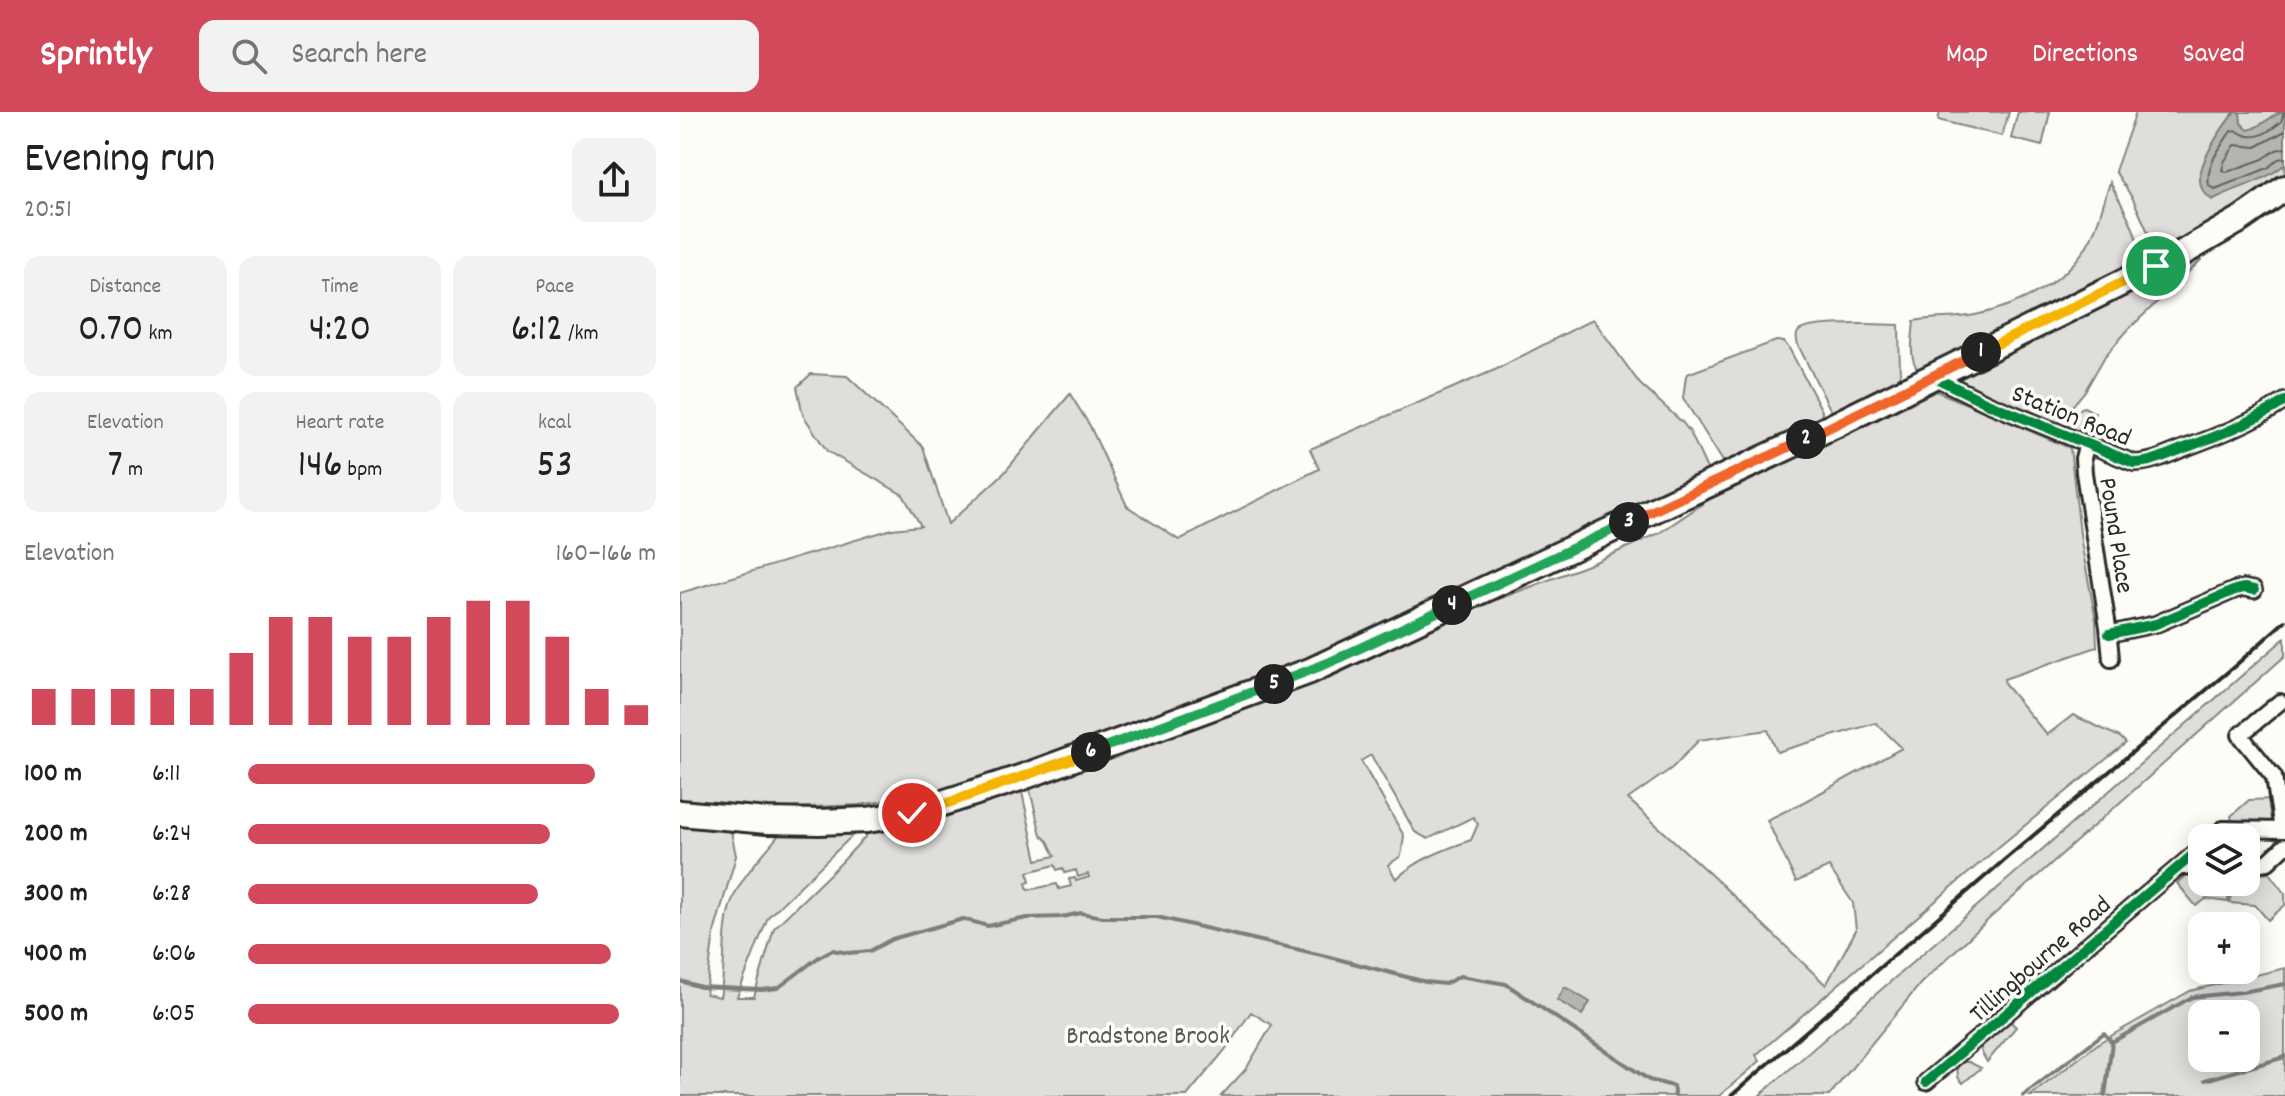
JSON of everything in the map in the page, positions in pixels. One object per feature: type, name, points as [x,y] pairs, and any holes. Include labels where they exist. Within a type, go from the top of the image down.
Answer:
[{"type":"main road","points":[[680,813],[819,822],[867,820],[912,813],[1023,777],[1223,704],[1328,663],[1833,426],[2184,252],[2241,219],[2285,188]]},
{"type":"street","name":"Station Road","points":[[1932,376],[1987,403],[2129,461],[2144,462],[2207,440],[2285,401]]},
{"type":"street","name":"Pound Place","points":[[2087,443],[2083,458],[2084,473],[2111,659]]},
{"type":"street","points":[[2109,634],[2156,624],[2235,590],[2254,590]]},
{"type":"street","points":[[2260,830],[2284,830],[2274,777],[2240,735],[2280,702]]},
{"type":"street","points":[[2260,863],[2268,862],[2285,846]]},
{"type":"street","name":"Tillingbourne Road","points":[[1926,1082],[2188,859]]},
{"type":"street","points":[[2179,867],[2188,867]]},
{"type":"green space","points":[[1940,112],[2009,112],[2002,136],[1938,120]]},
{"type":"green space","points":[[2018,112],[2050,112],[2042,146],[2011,138]]},
{"type":"green space","points":[[2136,112],[2285,112],[2285,175],[2251,200],[2168,247],[2157,247],[2115,171]]},
{"type":"green space","points":[[2110,182],[2136,235],[2136,266],[1918,370],[1912,353],[1914,321],[1992,311],[2025,298],[2056,280],[2081,255],[2090,240]]},
{"type":"green space","points":[[2201,260],[2105,356],[2085,391],[2058,423],[2046,424],[1962,387],[1958,378]]},
{"type":"green space","points":[[1593,319],[1640,384],[1690,432],[1708,471],[1355,641],[1286,669],[935,793],[859,805],[764,809],[680,799],[680,593],[892,529],[921,526],[903,495],[827,451],[803,415],[797,387],[811,374],[847,376],[923,447],[948,524],[1004,473],[1070,394],[1090,426],[1127,506],[1179,540],[1319,469],[1310,449],[1497,369]]},
{"type":"green space","points":[[1841,324],[1899,325],[1900,379],[1897,383],[1835,412],[1831,411],[1798,345],[1797,334],[1802,329]]},
{"type":"green space","points":[[1776,341],[1784,342],[1789,348],[1822,411],[1821,420],[1724,463],[1683,398],[1686,376]]},
{"type":"green space","name":"Bradstone Brook","points":[[1936,391],[2070,448],[2081,542],[2096,620],[2097,647],[2004,679],[2005,685],[2047,735],[2073,715],[2120,737],[2126,743],[2001,845],[1756,1055],[1760,1061],[1719,1096],[1221,1096],[1246,1069],[1272,1025],[1251,1012],[1187,1096],[680,1096],[680,826],[731,831],[736,856],[714,933],[706,994],[720,997],[729,910],[751,868],[781,832],[852,831],[853,835],[768,917],[737,997],[754,997],[774,928],[873,828],[1021,788],[1037,860],[1055,856],[1048,841],[1041,835],[1029,786],[1337,674],[1478,607],[1593,563],[1659,533],[1710,499]],"holes":[[[1876,723],[1902,748],[1767,820],[1796,882],[1829,867],[1853,903],[1856,930],[1826,985],[1628,799],[1672,768],[1699,740],[1768,730],[1777,752]],[[1371,755],[1415,832],[1428,839],[1473,817],[1478,824],[1471,840],[1441,851],[1396,879],[1388,865],[1401,856],[1404,836],[1361,761]],[[1055,865],[1057,870],[1063,868],[1065,873],[1076,870],[1078,877],[1088,874],[1089,877],[1076,881],[1075,878],[1069,879],[1071,886],[1059,889],[1057,884],[1028,890],[1028,872]]]},
{"type":"green space","points":[[2084,407],[2095,413],[2089,439],[2070,432],[2067,426]]},
{"type":"green space","points":[[2285,638],[2285,656],[1921,983],[1829,1096],[1759,1096]]},
{"type":"green space","points":[[2273,799],[2273,819],[2268,824],[2233,824],[2231,816],[2249,800]]},
{"type":"green space","points":[[2260,873],[2269,873],[2285,894],[2285,905],[2268,920],[2255,905],[2230,903],[2231,896],[2260,896]]},
{"type":"green space","points":[[2188,876],[2188,896],[2229,896],[2228,902],[2206,899],[2196,906],[2177,883]]},
{"type":"green space","points":[[2285,968],[2285,1096],[2030,1096],[2100,1042],[2190,991],[2219,984],[2260,984],[2260,974]]},
{"type":"green space","points":[[2010,1021],[2016,1027],[1987,1062],[1981,1051],[1983,1043]]},
{"type":"green space","points":[[1963,1062],[1981,1068],[1963,1083],[1958,1077],[1957,1065]]},
{"type":"water","points":[[2235,112],[2240,112],[2241,123],[2248,130],[2285,112],[2285,164],[2269,175],[2212,200],[2202,188],[2201,171],[2213,144]]},
{"type":"water","points":[[1565,987],[1590,1002],[1582,1015],[1557,1000]]},
{"type":"waterway","points":[[680,981],[701,987],[778,988],[832,950],[849,953],[870,951],[892,939],[963,919],[988,926],[1027,918],[1081,913],[1103,917],[1157,917],[1426,982],[1445,984],[1460,976],[1506,984],[1649,1080],[1673,1086],[1675,1096]]},
{"type":"waterway","points":[[2112,1042],[2192,997],[2285,984]]},
{"type":"waterway","points":[[2023,1096],[2104,1033],[2112,1042]]},
{"type":"waterway","points":[[2105,1096],[2112,1042]]},
{"type":"waterway","points":[[2205,1080],[2285,1057]]},
{"type":"railway","points":[[1731,1096],[2285,621]]},
{"type":"cycle path","points":[[1932,376],[1987,403],[2134,463],[2147,462],[2222,434],[2285,401]]},
{"type":"cycle path","points":[[2109,634],[2156,624],[2235,590],[2254,590]]},
{"type":"cycle path","points":[[1926,1082],[2188,859]]},
{"type":"route","points":[[912,813],[1023,777],[1310,671],[1833,426],[2156,266]]}]
